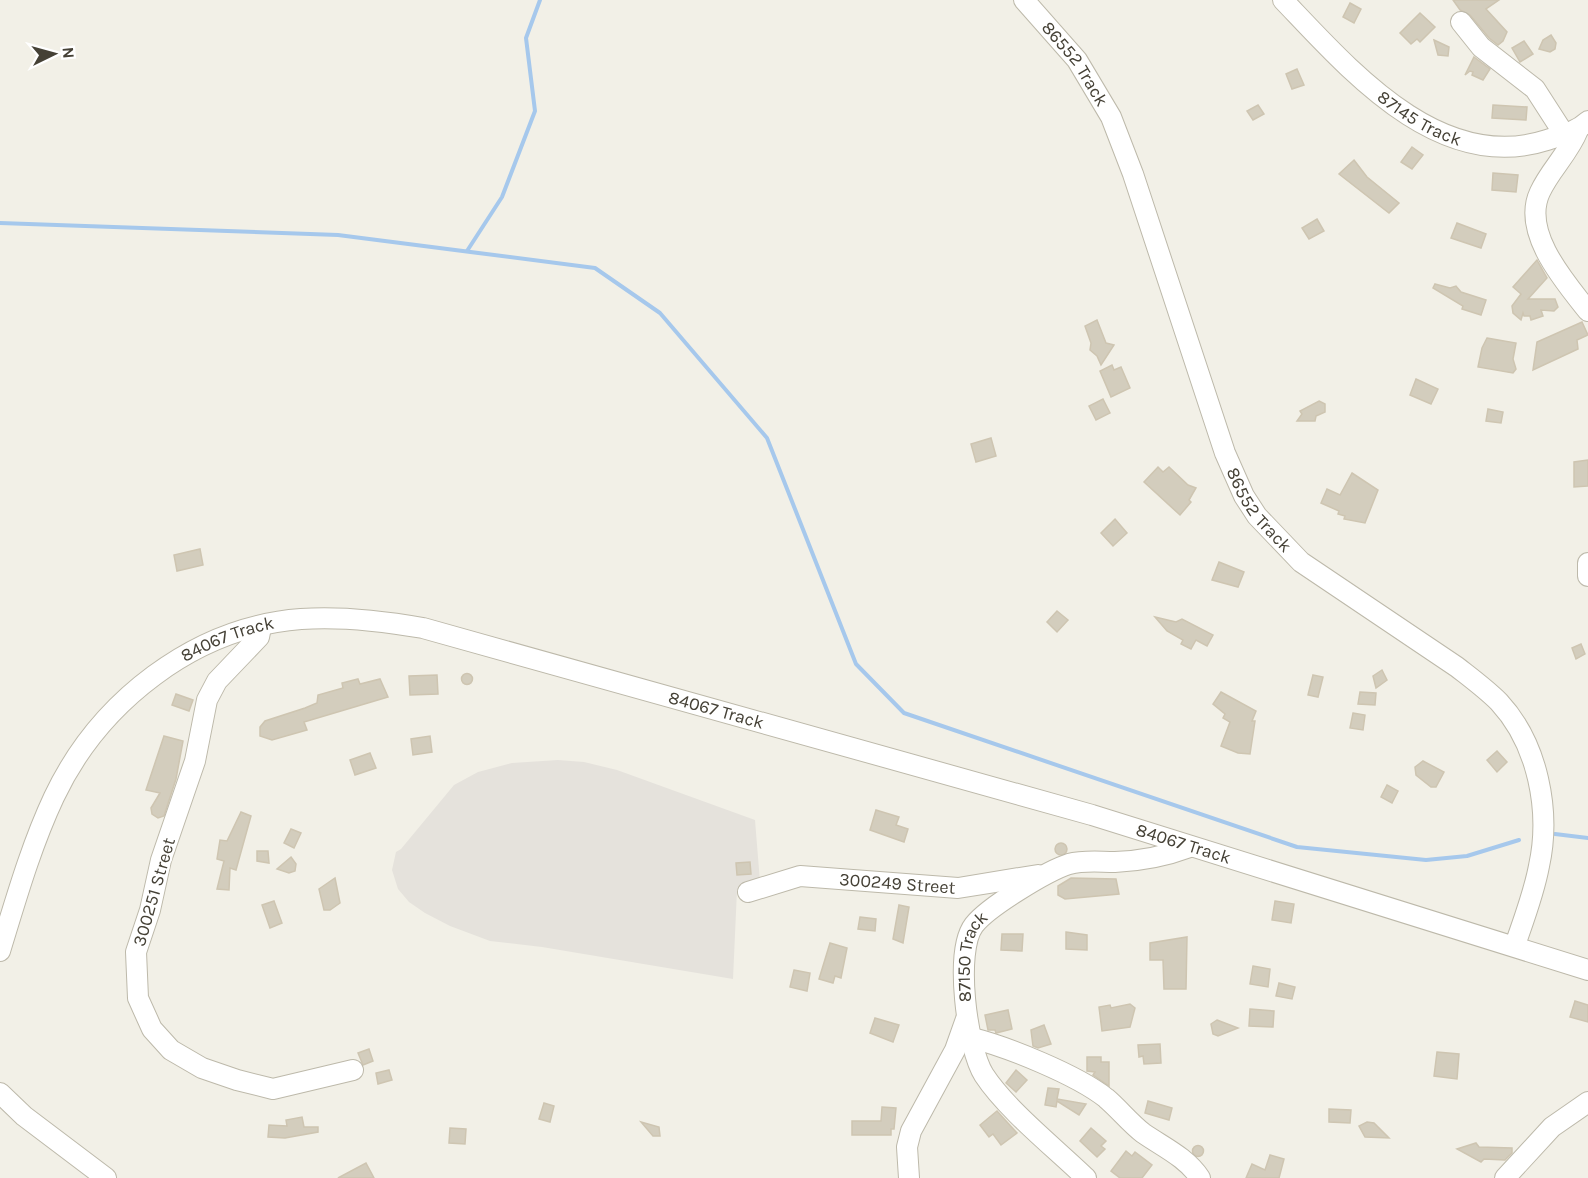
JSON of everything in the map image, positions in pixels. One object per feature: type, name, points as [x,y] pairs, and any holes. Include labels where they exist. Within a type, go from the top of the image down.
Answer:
[{"type":"street","name":"86552 Track","points":[[1024,0],[1077,60],[1110,117],[1133,174],[1225,453],[1244,496],[1257,516],[1301,562],[1449,661],[1480,685],[1505,711],[1527,746],[1537,772],[1544,834],[1539,866],[1515,945]]},
{"type":"street","name":"87145 Track","points":[[1283,0],[1326,47],[1371,89],[1430,126],[1460,140],[1486,147],[1513,148],[1577,128]]},
{"type":"street","points":[[1461,22],[1481,47],[1535,89],[1577,128],[1571,147],[1539,194],[1536,212],[1545,249],[1556,270],[1588,310]]},
{"type":"street","points":[[1588,562],[1588,576]]},
{"type":"street","name":"84067 Track","points":[[0,951],[26,869],[54,797],[77,756],[98,726],[127,697],[168,666],[232,635],[300,619],[321,619],[370,620],[423,628],[1092,815],[1515,945],[1588,970]]},
{"type":"street","name":"300251 Street","points":[[261,627],[259,637],[217,681],[207,700],[195,761],[161,860],[150,910],[136,952],[138,998],[152,1029],[171,1050],[202,1068],[237,1080],[273,1089],[353,1070]]},
{"type":"street","name":"87150 Track","points":[[1086,1178],[990,1082],[980,1067],[966,1019],[965,949],[970,932],[988,912],[1047,874],[1085,861],[1167,856],[1190,847]]},
{"type":"street","name":"300249 Street","points":[[748,892],[800,876],[958,888],[1047,874]]},
{"type":"street","points":[[909,1178],[907,1157],[911,1131],[955,1050],[966,1019]]},
{"type":"street","points":[[972,1038],[1049,1068],[1089,1087],[1106,1099],[1141,1131],[1193,1167],[1200,1178]]},
{"type":"street","points":[[0,1093],[24,1116],[105,1178]]},
{"type":"street","points":[[1505,1178],[1552,1127],[1588,1102]]},
{"type":"street","points":[[896,1178],[907,1157]]},
{"type":"shaded area","points":[[558,760],[584,762],[617,770],[755,820],[760,882],[737,890],[733,979],[542,947],[490,941],[450,926],[425,913],[409,902],[398,889],[392,870],[396,852],[401,849],[454,785],[478,772],[512,763]]},
{"type":"building","points":[[1453,0],[1499,0],[1486,9],[1507,32],[1503,41],[1498,45],[1489,38],[1470,15],[1460,10]]},
{"type":"building","points":[[1350,3],[1361,9],[1354,23],[1343,17]]},
{"type":"building","points":[[1420,13],[1435,27],[1420,42],[1417,39],[1411,44],[1400,33]]},
{"type":"building","points":[[1551,35],[1556,43],[1555,49],[1550,52],[1539,49],[1543,40]]},
{"type":"building","points":[[1434,40],[1449,47],[1448,56],[1438,55]]},
{"type":"building","points":[[1524,41],[1533,54],[1520,62],[1512,48]]},
{"type":"building","points":[[1474,57],[1490,69],[1483,80],[1472,75],[1473,72],[1470,71],[1465,75]]},
{"type":"building","points":[[1297,69],[1304,85],[1292,89],[1286,74]]},
{"type":"building","points":[[1258,105],[1264,114],[1253,120],[1247,111]]},
{"type":"building","points":[[1493,105],[1527,107],[1526,120],[1492,118]]},
{"type":"building","points":[[1412,147],[1423,155],[1412,169],[1401,162]]},
{"type":"building","points":[[1354,160],[1367,177],[1399,203],[1389,213],[1339,174]]},
{"type":"building","points":[[1493,173],[1518,175],[1516,192],[1492,190]]},
{"type":"building","points":[[1317,219],[1324,231],[1309,239],[1302,228]]},
{"type":"building","points":[[1457,223],[1486,234],[1481,248],[1451,238]]},
{"type":"building","points":[[1537,260],[1547,278],[1528,299],[1555,299],[1558,307],[1554,311],[1541,310],[1543,316],[1531,320],[1530,316],[1524,316],[1523,313],[1521,320],[1513,313],[1512,306],[1521,294],[1513,287]]},
{"type":"building","points":[[1435,284],[1450,288],[1456,286],[1461,292],[1486,300],[1481,315],[1462,309],[1463,306],[1433,288]]},
{"type":"building","points":[[1097,320],[1106,343],[1114,345],[1101,365],[1097,356],[1090,350],[1091,343],[1085,326]]},
{"type":"building","points":[[1582,322],[1588,335],[1577,340],[1578,349],[1533,370],[1537,342]]},
{"type":"building","points":[[1487,338],[1516,343],[1513,359],[1516,369],[1513,373],[1478,367],[1482,348]]},
{"type":"building","points":[[1112,365],[1114,370],[1121,367],[1130,388],[1111,397],[1100,371]]},
{"type":"building","points":[[1416,379],[1438,389],[1431,404],[1410,395]]},
{"type":"building","points":[[1103,399],[1110,413],[1096,420],[1089,406]]},
{"type":"building","points":[[1319,401],[1325,404],[1325,412],[1316,416],[1315,421],[1297,421],[1302,414],[1300,411]]},
{"type":"building","points":[[1488,409],[1503,412],[1501,423],[1486,421]]},
{"type":"building","points":[[991,438],[996,456],[976,462],[971,444]]},
{"type":"building","points":[[1588,460],[1588,486],[1574,487],[1574,462]]},
{"type":"building","points":[[1158,467],[1163,472],[1169,467],[1188,485],[1196,488],[1189,500],[1191,502],[1180,515],[1144,482]]},
{"type":"building","points":[[1352,473],[1378,490],[1365,523],[1344,519],[1345,516],[1338,514],[1339,511],[1321,503],[1327,489],[1340,495]]},
{"type":"building","points":[[1115,519],[1127,533],[1113,546],[1101,533]]},
{"type":"building","points":[[200,549],[203,565],[177,571],[174,555]]},
{"type":"building","points":[[1219,562],[1244,572],[1238,587],[1212,580]]},
{"type":"building","points":[[1057,611],[1068,620],[1057,632],[1047,622]]},
{"type":"building","points":[[1155,617],[1176,622],[1182,619],[1213,635],[1207,646],[1196,640],[1191,649],[1181,644],[1183,640],[1167,631]]},
{"type":"building","points":[[1581,644],[1585,654],[1576,659],[1572,648]]},
{"type":"building","points":[[1382,670],[1387,680],[1376,688],[1373,676]]},
{"type":"building","points":[[467,674],[471,675],[471,683],[467,684],[463,683],[462,679],[463,675]]},
{"type":"building","points":[[437,675],[438,694],[410,695],[409,676]]},
{"type":"building","points":[[1313,675],[1323,677],[1318,697],[1308,695]]},
{"type":"building","points":[[358,679],[360,684],[380,679],[388,697],[304,722],[307,730],[272,740],[260,736],[260,727],[265,721],[317,703],[318,695],[343,688],[342,683]]},
{"type":"building","points":[[1221,692],[1256,711],[1252,721],[1255,721],[1250,754],[1238,753],[1221,746],[1230,722],[1223,718],[1225,714],[1213,704]]},
{"type":"building","points":[[1360,692],[1376,693],[1375,705],[1358,704]]},
{"type":"building","points":[[176,694],[193,700],[189,711],[172,705]]},
{"type":"building","points":[[1353,713],[1365,715],[1363,730],[1350,728]]},
{"type":"building","points":[[164,736],[183,741],[176,779],[164,816],[158,818],[152,814],[151,808],[160,793],[146,790]]},
{"type":"building","points":[[430,736],[432,752],[413,755],[411,739]]},
{"type":"building","points":[[1497,751],[1507,762],[1497,772],[1487,760]]},
{"type":"building","points":[[370,753],[376,768],[355,775],[350,760]]},
{"type":"building","points":[[1423,761],[1444,772],[1436,787],[1431,787],[1416,775],[1415,767]]},
{"type":"building","points":[[1387,785],[1398,791],[1392,803],[1381,797]]},
{"type":"building","points":[[876,810],[899,817],[896,825],[908,829],[904,842],[870,830]]},
{"type":"building","points":[[241,812],[251,816],[236,870],[230,868],[229,890],[217,889],[224,861],[217,859],[220,840],[227,841]]},
{"type":"building","points":[[291,829],[301,833],[294,848],[284,843]]},
{"type":"building","points":[[1063,843],[1067,849],[1063,855],[1059,855],[1055,847]]},
{"type":"building","points":[[257,851],[268,851],[269,863],[257,861]]},
{"type":"building","points":[[291,857],[296,864],[295,871],[289,873],[277,869]]},
{"type":"building","points":[[750,862],[751,874],[737,875],[736,863]]},
{"type":"building","points":[[335,878],[340,903],[330,910],[324,910],[319,889]]},
{"type":"building","points":[[1071,878],[1116,879],[1119,894],[1065,899],[1058,895],[1058,886]]},
{"type":"building","points":[[274,901],[282,923],[270,928],[262,905]]},
{"type":"building","points":[[1275,901],[1294,904],[1291,923],[1272,920]]},
{"type":"building","points":[[899,905],[909,907],[903,943],[893,939]]},
{"type":"building","points":[[860,917],[876,919],[875,931],[858,929]]},
{"type":"building","points":[[1066,932],[1087,935],[1087,950],[1066,949]]},
{"type":"building","points":[[1002,934],[1023,934],[1022,951],[1001,950]]},
{"type":"building","points":[[1187,937],[1186,989],[1164,989],[1163,960],[1150,960],[1150,943]]},
{"type":"building","points":[[830,943],[847,948],[841,978],[835,976],[833,983],[819,979]]},
{"type":"building","points":[[1253,966],[1270,969],[1268,987],[1250,984]]},
{"type":"building","points":[[794,970],[810,973],[807,991],[790,987]]},
{"type":"building","points":[[1279,983],[1295,987],[1292,999],[1276,996]]},
{"type":"building","points":[[1575,1001],[1588,1005],[1588,1022],[1570,1017]]},
{"type":"building","points":[[1130,1004],[1135,1008],[1130,1027],[1102,1031],[1099,1007],[1110,1005],[1111,1008]]},
{"type":"building","points":[[1250,1009],[1274,1011],[1273,1027],[1249,1026]]},
{"type":"building","points":[[1008,1010],[1012,1029],[996,1033],[995,1030],[988,1030],[985,1015]]},
{"type":"building","points":[[875,1018],[899,1025],[893,1042],[870,1033]]},
{"type":"building","points":[[1217,1020],[1238,1028],[1218,1036],[1213,1034],[1211,1024]]},
{"type":"building","points":[[1044,1025],[1051,1044],[1038,1048],[1033,1046],[1031,1030]]},
{"type":"building","points":[[1160,1044],[1161,1063],[1144,1064],[1143,1056],[1139,1057],[1138,1045]]},
{"type":"building","points":[[369,1049],[373,1061],[363,1065],[358,1053]]},
{"type":"building","points":[[1437,1052],[1459,1054],[1457,1079],[1434,1076]]},
{"type":"building","points":[[1087,1057],[1101,1057],[1101,1062],[1109,1062],[1109,1086],[1093,1075],[1095,1072],[1087,1071]]},
{"type":"building","points":[[389,1070],[392,1080],[378,1084],[376,1073]]},
{"type":"building","points":[[1016,1070],[1027,1080],[1016,1092],[1006,1083]]},
{"type":"building","points":[[1048,1088],[1059,1089],[1057,1099],[1086,1104],[1079,1115],[1057,1101],[1056,1107],[1045,1105]]},
{"type":"building","points":[[1148,1101],[1172,1108],[1169,1120],[1145,1113]]},
{"type":"building","points":[[544,1103],[554,1106],[550,1122],[539,1119]]},
{"type":"building","points":[[882,1107],[896,1108],[894,1129],[891,1129],[891,1135],[852,1135],[852,1121],[881,1121]]},
{"type":"building","points":[[1329,1109],[1351,1110],[1350,1123],[1329,1122]]},
{"type":"building","points":[[997,1111],[1017,1133],[1001,1145],[993,1134],[989,1137],[980,1125]]},
{"type":"building","points":[[302,1117],[304,1127],[318,1127],[318,1132],[285,1138],[268,1137],[269,1125],[287,1126],[286,1120]]},
{"type":"building","points":[[641,1122],[659,1127],[660,1136],[653,1136]]},
{"type":"building","points":[[1367,1122],[1374,1123],[1389,1138],[1365,1137],[1359,1126]]},
{"type":"building","points":[[450,1128],[466,1129],[465,1144],[449,1143]]},
{"type":"building","points":[[1091,1128],[1106,1141],[1101,1146],[1105,1149],[1097,1157],[1080,1141]]},
{"type":"building","points":[[1476,1143],[1479,1147],[1512,1148],[1512,1153],[1505,1160],[1484,1159],[1481,1162],[1457,1149]]},
{"type":"building","points":[[1198,1145],[1204,1151],[1198,1157],[1192,1151]]},
{"type":"building","points":[[1126,1151],[1132,1156],[1135,1152],[1152,1165],[1142,1178],[1120,1178],[1111,1171]]},
{"type":"building","points":[[1270,1155],[1284,1159],[1279,1178],[1246,1178],[1252,1164],[1265,1170]]},
{"type":"building","points":[[366,1163],[374,1178],[338,1178]]},
{"type":"waterway","points":[[467,251],[502,197],[535,111],[526,38],[540,0]]},
{"type":"waterway","points":[[0,223],[338,235],[595,268],[660,313],[767,438],[856,664],[904,713],[1297,847],[1426,860],[1467,856],[1519,840]]},
{"type":"waterway","points":[[1555,834],[1588,838]]}]
